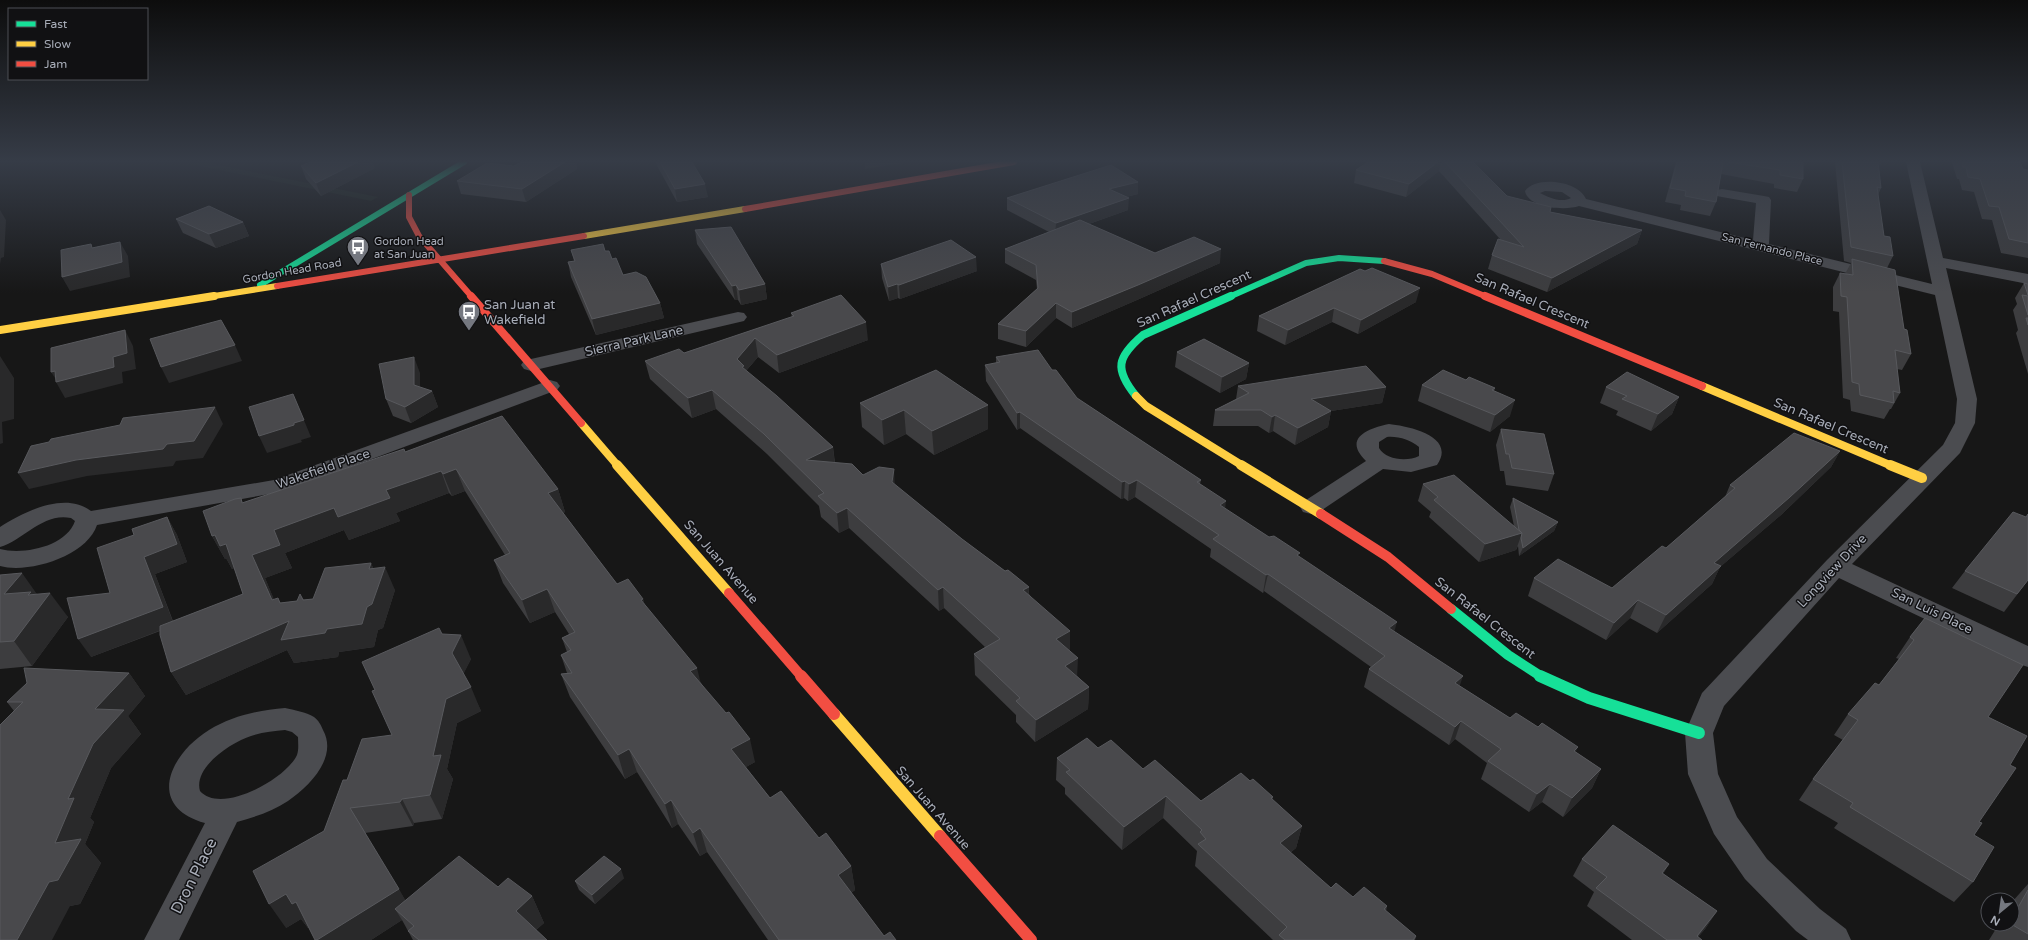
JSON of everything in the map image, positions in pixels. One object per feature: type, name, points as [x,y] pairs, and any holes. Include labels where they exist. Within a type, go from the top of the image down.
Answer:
[{"type":"street","points":[[249,291],[391,206]]},
{"type":"street","name":"San Juan Avenue","points":[[409,206],[409,217],[419,236],[1030,940]]},
{"type":"street","name":"Gordon Head Road","points":[[0,330],[581,237],[761,206]]},
{"type":"street","name":"San Fernando Place","points":[[1598,206],[1943,292]]},
{"type":"street","points":[[1761,246],[1764,206]]},
{"type":"street","name":"Longview Drive","points":[[1834,940],[1808,920],[1756,869],[1725,825],[1703,774],[1699,733],[1712,701],[1836,566],[1952,448],[1965,423],[1967,399],[1923,206]]},
{"type":"street","name":"San Rafael Crescent","points":[[1699,733],[1579,694],[1528,669],[1492,643],[1388,557],[1311,507],[1146,406],[1127,389],[1119,370],[1120,357],[1128,346],[1143,335],[1306,263],[1331,258],[1354,257],[1386,260],[1432,274],[1922,478]]},
{"type":"street","points":[[1935,261],[2028,279]]},
{"type":"street","name":"Sierra Park Lane","points":[[531,365],[738,317]]},
{"type":"street","name":"Wakefield Place","points":[[87,519],[278,486],[550,386]]},
{"type":"street","points":[[1311,507],[1381,460]]},
{"type":"street","points":[[0,538],[19,524],[48,513],[74,511],[83,514],[87,519],[86,526],[81,534],[58,549],[27,559],[13,560],[0,557]]},
{"type":"street","name":"San Luis Place","points":[[1836,566],[2028,657]]},
{"type":"street","name":"Dron Place","points":[[161,940],[227,812]]},
{"type":"building","points":[[209,206],[243,222],[209,234],[176,219]]},
{"type":"building","points":[[1022,206],[1106,206],[1056,223]]},
{"type":"building","points":[[1486,206],[1546,206],[1551,207],[1550,212],[1642,230],[1552,278],[1492,255],[1498,239],[1524,247]]},
{"type":"building","points":[[1847,206],[1880,206],[1884,236],[1890,237],[1893,256],[1851,247]]},
{"type":"building","points":[[1989,206],[2028,206],[2028,243],[2009,239],[1999,207]]},
{"type":"building","points":[[1080,220],[1155,253],[1194,237],[1221,249],[1072,312],[1056,303],[1026,331],[998,324],[1038,288],[1036,265],[1005,249]]},
{"type":"building","points":[[731,227],[765,284],[739,290],[736,285],[732,286],[695,230]]},
{"type":"building","points":[[951,240],[976,257],[899,285],[897,284],[888,287],[881,264]]},
{"type":"building","points":[[120,242],[122,262],[62,277],[61,250],[91,244],[92,248]]},
{"type":"building","points":[[603,244],[605,251],[609,251],[612,259],[616,258],[623,275],[636,272],[646,277],[660,303],[592,319],[568,262],[575,261],[571,250]]},
{"type":"building","points":[[1852,259],[1895,270],[1904,329],[1907,330],[1911,354],[1895,350],[1900,393],[1893,391],[1894,403],[1860,395],[1859,384],[1852,382],[1847,297],[1841,296],[1840,273],[1853,275]]},
{"type":"building","points":[[1372,268],[1420,288],[1361,320],[1334,308],[1288,330],[1259,316],[1360,269],[1365,271]]},
{"type":"building","points":[[2024,283],[2028,284],[2028,295]]},
{"type":"building","points":[[841,295],[866,322],[777,355],[755,338],[737,359],[744,366],[742,367],[777,396],[833,447],[806,460],[852,464],[863,475],[879,467],[894,469],[892,482],[962,539],[1005,571],[1008,570],[1029,587],[1023,590],[1070,631],[1056,639],[1078,658],[1065,666],[1089,687],[1036,720],[1016,701],[1020,698],[974,654],[1000,639],[943,587],[938,590],[847,508],[837,513],[818,496],[824,493],[764,434],[712,390],[688,398],[645,361],[679,349],[684,353],[794,316],[791,313]]},
{"type":"building","points":[[2022,295],[2028,296],[2028,315]]},
{"type":"building","points":[[221,320],[235,345],[161,367],[150,339]]},
{"type":"building","points":[[125,330],[127,353],[113,357],[114,367],[56,382],[55,371],[51,372],[51,348]]},
{"type":"building","points":[[1204,339],[1249,363],[1222,377],[1177,352]]},
{"type":"building","points":[[1038,350],[1052,370],[1056,370],[1077,398],[1201,480],[1197,482],[1226,501],[1220,505],[1269,537],[1274,536],[1300,553],[1297,555],[1397,622],[1389,628],[1463,676],[1455,683],[1510,718],[1516,713],[1538,727],[1542,723],[1578,747],[1574,751],[1601,769],[1572,798],[1550,784],[1537,794],[1488,761],[1501,749],[1461,721],[1455,727],[1369,669],[1385,656],[1268,574],[1266,575],[1213,539],[1219,535],[1137,480],[1129,484],[1125,481],[1122,482],[1020,412],[1017,413],[985,365],[1000,362],[996,357]]},
{"type":"building","points":[[414,357],[414,385],[432,391],[405,407],[386,399],[379,364]]},
{"type":"building","points":[[1366,366],[1386,387],[1311,399],[1331,411],[1298,428],[1275,415],[1272,417],[1261,410],[1215,410],[1249,393],[1238,386]]},
{"type":"building","points":[[936,370],[988,405],[932,431],[904,410],[882,420],[860,403]]},
{"type":"building","points":[[1443,370],[1466,380],[1469,377],[1495,388],[1492,390],[1515,400],[1495,415],[1422,385]]},
{"type":"building","points":[[1627,372],[1679,397],[1658,414],[1622,399],[1627,396],[1606,387]]},
{"type":"building","points":[[293,394],[304,420],[294,423],[294,425],[259,436],[249,407]]},
{"type":"building","points":[[215,407],[194,441],[167,444],[163,449],[76,460],[18,473],[31,446],[49,442],[51,439],[120,425],[123,418]]},
{"type":"building","points":[[502,416],[558,489],[548,493],[617,584],[628,579],[643,599],[641,600],[697,668],[690,671],[726,713],[729,712],[750,739],[731,749],[770,798],[781,791],[819,838],[826,833],[851,866],[838,875],[884,936],[890,932],[896,940],[779,940],[700,828],[693,833],[671,800],[665,804],[629,749],[618,755],[561,674],[572,673],[561,655],[571,650],[562,638],[575,632],[547,589],[522,600],[494,560],[510,553],[456,469],[443,474],[441,471],[386,490],[390,498],[338,517],[334,508],[274,530],[280,545],[252,555],[272,600],[278,598],[280,603],[297,601],[300,594],[303,600],[313,599],[325,568],[371,563],[369,569],[385,567],[372,604],[367,607],[362,624],[327,629],[325,633],[281,640],[289,621],[171,672],[160,635],[160,626],[243,594],[226,544],[220,546],[215,535],[212,536],[203,511],[235,499],[241,498],[242,503],[404,449],[405,452]]},
{"type":"building","points":[[1501,429],[1544,434],[1554,474],[1512,468],[1509,454],[1506,454]]},
{"type":"building","points":[[1794,433],[1840,451],[1714,563],[1721,566],[1666,615],[1638,600],[1614,623],[1534,578],[1558,559],[1612,588],[1662,546],[1666,548],[1735,488],[1730,485]]},
{"type":"building","points":[[1454,475],[1522,533],[1485,544],[1434,500],[1438,497],[1423,484]]},
{"type":"building","points":[[1513,498],[1558,522],[1523,548],[1521,538],[1522,533],[1519,530]]},
{"type":"building","points":[[2013,512],[2026,517],[2028,514],[2028,580],[2017,594],[1965,571]]},
{"type":"building","points":[[167,517],[177,544],[144,557],[163,607],[78,639],[67,598],[110,593],[97,548],[134,535],[132,529]]},
{"type":"building","points":[[22,573],[4,594],[31,592],[28,595],[50,593],[14,641],[0,642],[0,575]]},
{"type":"building","points":[[1925,618],[2023,665],[1988,717],[2027,736],[2010,765],[2016,768],[1979,822],[1982,823],[1974,835],[1994,847],[1973,882],[1850,807],[1853,803],[1813,779],[1858,720],[1848,714],[1875,683],[1879,685],[1914,640],[1910,637]]},
{"type":"building","points":[[439,628],[442,634],[461,635],[452,653],[471,687],[446,699],[433,756],[441,755],[430,795],[402,799],[400,802],[350,808],[399,889],[315,940],[296,902],[292,904],[286,894],[269,904],[253,871],[324,831],[343,780],[347,780],[362,739],[392,735],[372,691],[375,690],[362,662]]},
{"type":"building","points":[[24,668],[129,673],[95,709],[124,710],[93,744],[68,799],[74,798],[55,843],[81,839],[58,880],[49,882],[17,940],[0,940],[0,725],[23,702],[7,702],[27,683]]},
{"type":"building","points":[[1087,738],[1098,748],[1111,740],[1143,769],[1155,760],[1201,801],[1241,773],[1250,781],[1253,779],[1273,797],[1271,798],[1302,826],[1280,843],[1331,888],[1336,883],[1353,897],[1364,887],[1387,906],[1384,909],[1416,936],[1413,940],[1285,940],[1279,935],[1287,927],[1198,844],[1206,839],[1200,832],[1202,830],[1166,796],[1124,827],[1066,772],[1070,770],[1057,758]]},
{"type":"building","points":[[1613,825],[1669,864],[1662,873],[1717,911],[1697,936],[1702,940],[1667,940],[1596,888],[1607,877],[1582,859]]},
{"type":"building","points":[[459,856],[498,887],[508,878],[532,896],[516,911],[547,940],[419,940],[408,931],[414,926],[395,909]]},
{"type":"building","points":[[604,856],[621,869],[592,895],[575,881]]},
{"type":"building","points":[[2028,890],[2028,934],[2020,929],[2020,904]]},
{"type":"traffic: fast","points":[[260,285],[391,206]]},
{"type":"traffic: fast","points":[[1136,396],[1123,378],[1121,363],[1123,356],[1143,335],[1306,263],[1339,258],[1384,261]]},
{"type":"traffic: fast","points":[[1451,609],[1508,655],[1528,669],[1548,680],[1611,706],[1699,733]]},
{"type":"traffic: slow","points":[[584,236],[745,209]]},
{"type":"traffic: slow","points":[[0,330],[277,286]]},
{"type":"traffic: slow","points":[[1702,386],[1922,478]]},
{"type":"traffic: slow","points":[[1136,396],[1146,406],[1321,514]]},
{"type":"traffic: slow","points":[[581,423],[729,593]]},
{"type":"traffic: slow","points":[[834,714],[940,836]]},
{"type":"traffic: jam","points":[[409,206],[409,217],[419,236],[581,423]]},
{"type":"traffic: jam","points":[[745,209],[763,206]]},
{"type":"traffic: jam","points":[[277,286],[584,236]]},
{"type":"traffic: jam","points":[[1384,261],[1432,274],[1702,386]]},
{"type":"traffic: jam","points":[[1321,514],[1388,557],[1451,609]]},
{"type":"traffic: jam","points":[[729,593],[834,714]]},
{"type":"traffic: jam","points":[[940,836],[1031,940]]},
{"type":"place","name":"Gordon Head at San Juan","points":[[358,266]]},
{"type":"place","name":"San Juan at Wakefield","points":[[469,332]]}]
